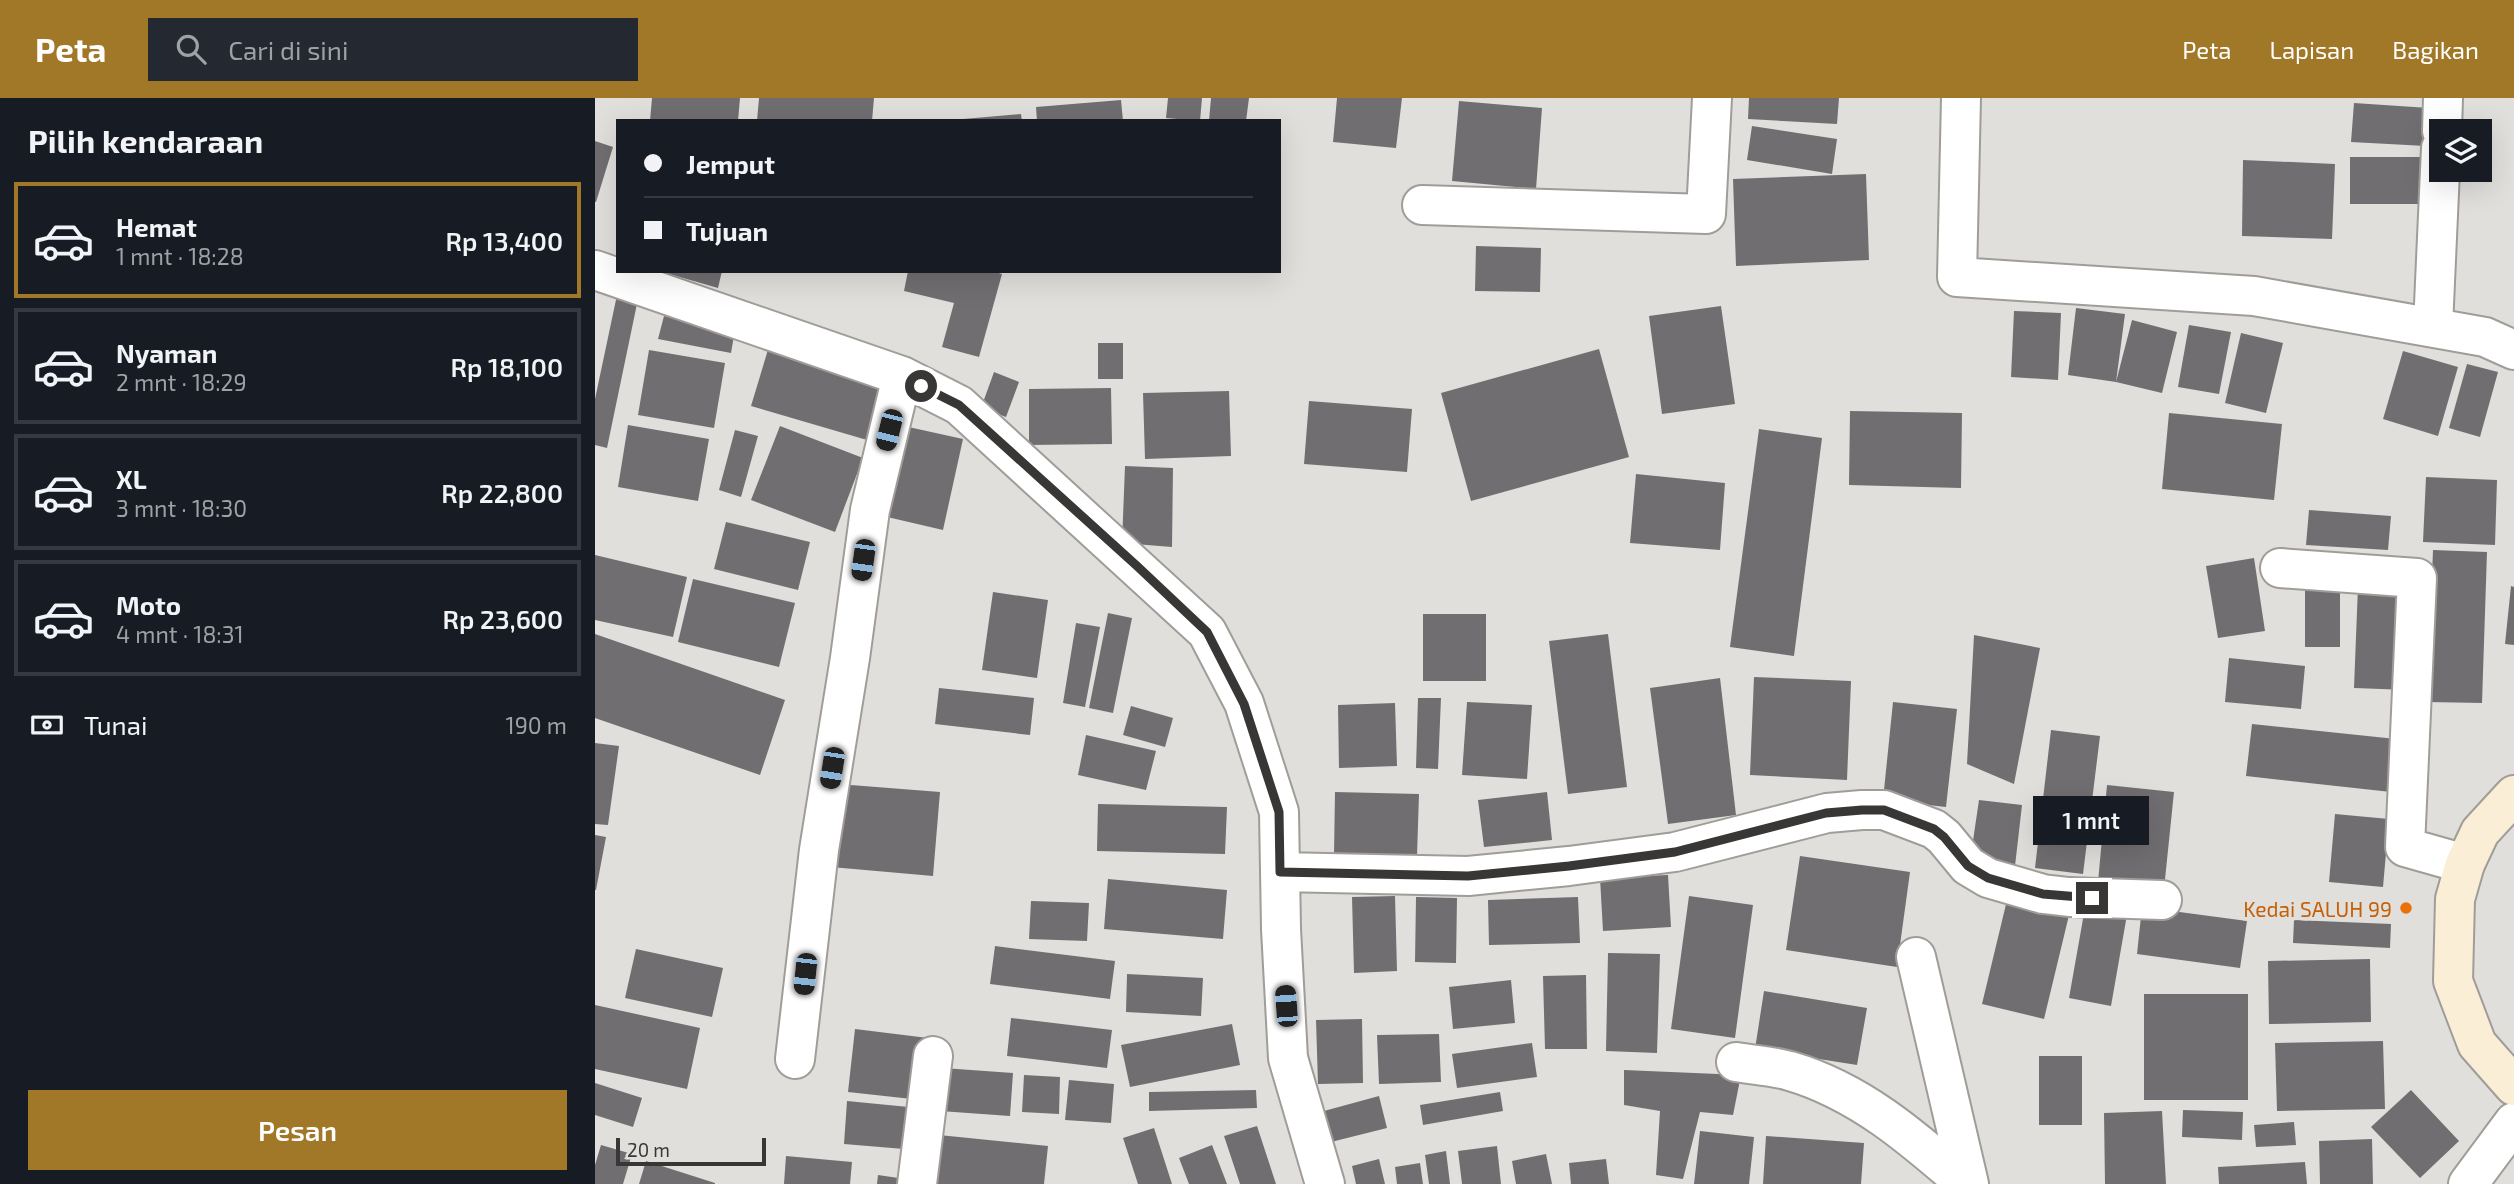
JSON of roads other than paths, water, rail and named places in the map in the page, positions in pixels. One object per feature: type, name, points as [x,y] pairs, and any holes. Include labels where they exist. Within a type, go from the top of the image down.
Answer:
[{"type":"main road","points":[[2514,795],[2480,832],[2465,864],[2455,899],[2453,981],[2477,1044],[2514,1087]]},
{"type":"street","points":[[1422,205],[1706,215],[1712,98]]},
{"type":"street","points":[[1961,98],[1957,277],[2253,296],[2485,337],[2514,350]]},
{"type":"street","points":[[2443,119],[2444,98]]},
{"type":"street","points":[[2433,327],[2439,182]]},
{"type":"street","points":[[595,270],[902,376],[959,405],[1207,632],[1244,704],[1279,812],[1289,1058],[1325,1184]]},
{"type":"street","points":[[795,1059],[819,850],[850,658],[870,510],[902,376]]},
{"type":"street","points":[[2280,568],[2417,578],[2405,847],[2465,864]]},
{"type":"street","points":[[1280,872],[1468,876],[1569,866],[1675,852],[1826,813],[1884,810],[1934,829],[1968,866],[1988,878],[2043,894],[2162,900]]},
{"type":"street","points":[[1916,957],[1968,1184]]},
{"type":"street","points":[[918,1184],[933,1056]]},
{"type":"street","points":[[1736,1062],[1789,1070],[1841,1091],[1903,1130],[1968,1184]]},
{"type":"street","points":[[2468,1184],[2514,1122]]},
{"type":"place","name":"Kedai SALUH 99","points":[[2406,908]]}]
